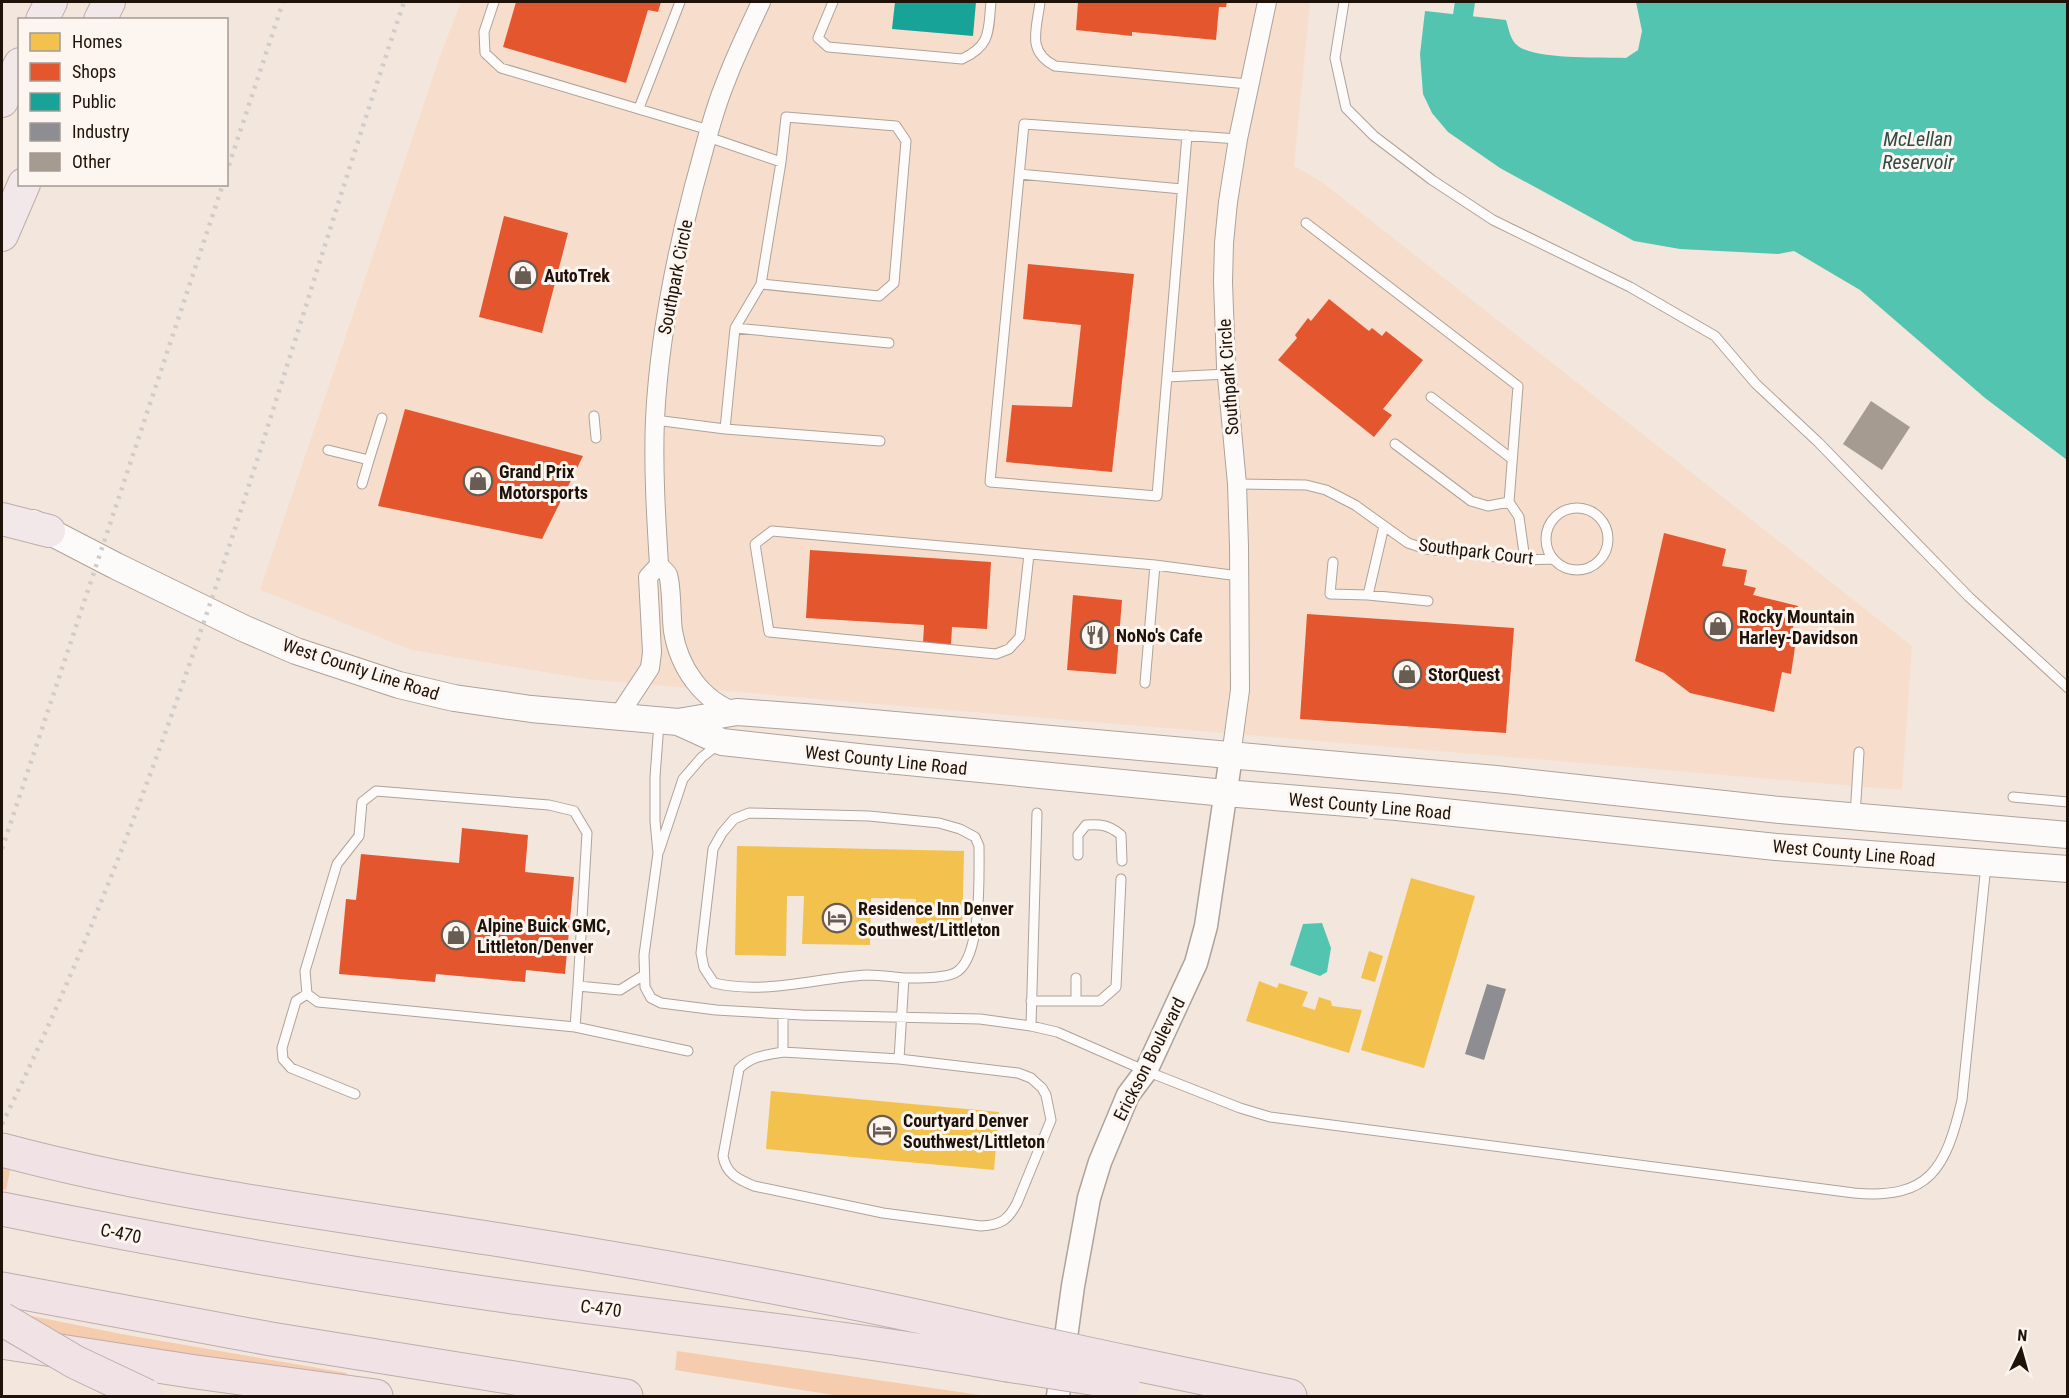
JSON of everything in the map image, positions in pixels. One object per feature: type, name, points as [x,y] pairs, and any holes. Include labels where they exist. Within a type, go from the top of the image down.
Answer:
[{"type":"highway","points":[[43,18],[51,2]]},
{"type":"highway","points":[[101,18],[109,2]]},
{"type":"highway","points":[[2,100],[18,68]]},
{"type":"highway","points":[[2,235],[23,186]]},
{"type":"highway","points":[[3,509],[49,531]]},
{"type":"highway","points":[[2,1150],[88,1170],[222,1196],[717,1276],[861,1304],[1009,1351]]},
{"type":"highway","name":"C-470","points":[[2,1209],[122,1234],[422,1284],[819,1337],[1009,1351],[1125,1373],[1203,1396]]},
{"type":"highway","points":[[2,1289],[283,1341],[626,1396]]},
{"type":"highway","points":[[2,1319],[82,1366],[147,1396]]},
{"type":"highway","points":[[2,1342],[196,1372],[376,1396]]},
{"type":"highway","points":[[1125,1373],[1290,1396]]},
{"type":"main road","name":"West County Line Road","points":[[49,531],[243,628],[296,651],[399,685],[454,698],[531,709],[669,721],[737,712],[1496,779],[2067,835]]},
{"type":"main road","name":"West County Line Road","points":[[669,721],[722,742],[1225,793],[1397,807],[1776,847],[2067,869]]},
{"type":"street","name":"Southpark Circle","points":[[737,712],[721,706],[705,695],[692,678],[680,655],[673,632],[668,575],[659,565],[654,465],[655,420],[666,309],[683,229],[725,81],[761,2]]},
{"type":"street","name":"Southpark Circle","points":[[1231,756],[1240,690],[1239,576],[1237,484],[1226,374],[1224,243],[1238,139],[1267,2]]},
{"type":"street","name":"Southpark Circle","points":[[620,715],[650,668],[652,652],[648,577],[659,565]]},
{"type":"street","name":"Erickson Boulevard","points":[[1058,1396],[1073,1286],[1089,1198],[1100,1162],[1128,1095],[1146,1071],[1196,963],[1206,926],[1231,756]]},
{"type":"lane","points":[[494,2],[484,32],[485,53],[501,68],[639,108],[781,162]]},
{"type":"lane","points":[[639,108],[680,2]]},
{"type":"lane","points":[[833,2],[818,38],[828,48],[962,59],[977,52],[988,36],[991,2]]},
{"type":"lane","points":[[1040,2],[1035,45],[1043,59],[1055,66],[1248,84]]},
{"type":"lane","points":[[1344,2],[1335,58],[1346,108],[1374,136],[1432,180],[1493,220],[1630,287],[1715,336],[1756,384],[1818,442],[1970,597],[2067,688]]},
{"type":"lane","points":[[725,429],[735,328],[760,284],[781,162],[786,117],[896,126],[906,141],[894,284],[879,296],[760,284]]},
{"type":"lane","points":[[1187,135],[1157,496],[990,482],[1024,124],[1187,135],[1238,139]]},
{"type":"lane","points":[[1019,174],[1182,189]]},
{"type":"lane","points":[[1306,223],[1518,386],[1509,502],[1519,517],[1525,560]]},
{"type":"lane","points":[[735,328],[889,343]]},
{"type":"lane","points":[[1167,377],[1226,374]]},
{"type":"lane","points":[[1431,397],[1512,459]]},
{"type":"lane","points":[[594,416],[596,438]]},
{"type":"lane","points":[[362,484],[382,418]]},
{"type":"lane","points":[[655,420],[725,429],[880,441]]},
{"type":"lane","points":[[1395,444],[1471,501],[1488,506],[1509,502]]},
{"type":"lane","points":[[328,450],[369,460]]},
{"type":"lane","name":"Southpark Court","points":[[1237,484],[1306,484],[1326,490],[1355,505],[1408,543],[1426,549],[1525,560],[1553,559]]},
{"type":"lane","points":[[1574,508],[1586,509],[1597,515],[1604,524],[1608,536],[1607,548],[1601,559],[1592,567],[1580,570],[1568,569],[1557,564],[1553,559],[1545,542],[1552,519],[1574,508]]},
{"type":"lane","points":[[1368,595],[1384,526]]},
{"type":"lane","points":[[1029,554],[1020,637],[1009,649],[996,654],[769,632],[755,544],[772,531],[1029,554],[1155,566],[1239,576]]},
{"type":"lane","points":[[1333,562],[1330,594],[1428,601]]},
{"type":"lane","points":[[1145,683],[1155,566]]},
{"type":"lane","points":[[669,721],[655,777],[658,853],[644,955],[645,987],[651,998],[661,1003],[716,1010],[783,1014],[980,1019],[1031,1026],[1057,1032],[1146,1071],[1240,1108],[1270,1117],[1842,1192],[1877,1195],[1911,1189],[1925,1180],[1947,1152],[1962,1100],[1986,863]]},
{"type":"lane","points":[[658,853],[683,779],[702,757],[722,742]]},
{"type":"lane","points":[[1855,816],[1859,752]]},
{"type":"lane","points":[[306,994],[305,971],[337,864],[359,836],[362,802],[376,791],[549,805],[574,811],[587,833],[575,1027]]},
{"type":"lane","points":[[2013,797],[2067,802]]},
{"type":"lane","points":[[749,813],[869,816],[939,823],[960,829],[975,837],[979,846],[979,909],[967,960],[959,970],[950,975],[904,978],[868,975],[780,987],[733,987],[714,982],[704,968],[701,953],[710,876],[714,849],[722,833],[734,819],[749,813]]},
{"type":"lane","points":[[1031,1026],[1037,813]]},
{"type":"lane","points":[[1078,855],[1078,835],[1086,825],[1100,824],[1112,827],[1121,835],[1122,861]]},
{"type":"lane","points":[[1031,1001],[1100,1001],[1116,987],[1121,879]]},
{"type":"lane","points":[[579,986],[620,990],[644,975]]},
{"type":"lane","points":[[900,1059],[904,978]]},
{"type":"lane","points":[[1076,978],[1076,1001]]},
{"type":"lane","points":[[306,994],[318,1002],[575,1027],[688,1051]]},
{"type":"lane","points":[[306,994],[296,1001],[282,1048],[283,1059],[291,1068],[356,1094]]},
{"type":"lane","points":[[783,1014],[783,1052]]},
{"type":"lane","points":[[783,1052],[900,1059],[1018,1073],[1031,1078],[1046,1095],[1051,1120],[1012,1211],[1002,1222],[991,1226],[975,1226],[883,1214],[754,1186],[737,1179],[725,1166],[723,1156],[739,1069],[746,1061],[783,1052]]},
{"type":"shaded area","points":[[461,2],[1310,2],[1294,166],[1322,182],[1912,646],[1902,790],[593,680],[412,650],[260,590],[439,59]]},
{"type":"shaded area","points":[[2,1164],[11,1166],[6,1190],[2,1189]]},
{"type":"shaded area","points":[[2,1310],[121,1334],[347,1373],[346,1382],[2,1329]]},
{"type":"shaded area","points":[[677,1351],[987,1396],[840,1396],[675,1370]]},
{"type":"water","name":"McLellan Reservoir","points":[[1636,2],[2067,2],[2067,460],[1985,398],[1860,290],[1794,251],[1778,254],[1680,249],[1634,241],[1500,168],[1448,132],[1432,113],[1423,94],[1420,54],[1425,11],[1506,20],[1515,44],[1539,54],[1626,58],[1638,50],[1642,31]]},
{"type":"water","points":[[1322,923],[1331,948],[1327,972],[1320,976],[1290,965],[1303,924]]},
{"type":"building: Homes","name":"Residence Inn Denver Southwest/Littleton","points":[[737,846],[964,851],[962,939],[916,938],[916,899],[871,898],[870,945],[802,944],[804,896],[787,896],[786,956],[735,955]]},
{"type":"building: Homes","points":[[1411,878],[1475,896],[1424,1068],[1361,1050]]},
{"type":"building: Homes","points":[[1369,951],[1383,956],[1375,982],[1361,978]]},
{"type":"building: Homes","points":[[1259,981],[1277,988],[1279,983],[1308,992],[1302,1006],[1315,1010],[1319,997],[1331,1001],[1332,1006],[1362,1010],[1349,1053],[1246,1021]]},
{"type":"building: Homes","name":"Courtyard Denver Southwest/Littleton","points":[[771,1091],[999,1112],[994,1170],[766,1149]]},
{"type":"building: Shops","points":[[516,2],[661,2],[658,12],[648,10],[626,83],[503,47]]},
{"type":"building: Shops","points":[[1078,2],[1227,2],[1226,7],[1219,7],[1216,40],[1132,32],[1132,36],[1076,30]]},
{"type":"building: Shops","name":"AutoTrek","points":[[504,216],[568,233],[542,333],[479,317]]},
{"type":"building: Shops","points":[[1028,264],[1134,274],[1112,472],[1006,462],[1012,405],[1072,407],[1081,325],[1023,319]]},
{"type":"building: Shops","points":[[1329,299],[1369,331],[1372,328],[1382,336],[1386,331],[1423,360],[1383,409],[1392,415],[1374,437],[1278,360],[1297,338],[1295,335],[1308,318],[1311,321]]},
{"type":"building: Shops","name":"Grand Prix Motorsports","points":[[405,409],[583,456],[542,539],[378,506]]},
{"type":"building: Shops","name":"Rocky Mountain Harley-Davidson","points":[[1664,533],[1726,549],[1722,566],[1747,570],[1744,585],[1756,588],[1753,595],[1798,606],[1789,645],[1795,647],[1791,674],[1782,672],[1774,712],[1690,693],[1664,673],[1635,661]]},
{"type":"building: Shops","points":[[810,550],[991,562],[987,629],[952,627],[951,645],[923,643],[924,625],[806,618]]},
{"type":"building: Shops","name":"NoNo's Cafe","points":[[1073,595],[1122,600],[1116,674],[1067,670]]},
{"type":"building: Shops","name":"StorQuest","points":[[1307,614],[1514,628],[1506,733],[1300,719]]},
{"type":"building: Shops","name":"Alpine Buick GMC, Littleton/Denver","points":[[462,828],[528,835],[525,872],[574,877],[565,974],[526,970],[525,982],[436,974],[435,982],[339,974],[346,899],[356,900],[361,854],[459,863]]},
{"type":"building: Public","points":[[895,2],[976,2],[973,36],[892,29]]},
{"type":"building: Industry","points":[[1487,984],[1506,989],[1484,1060],[1465,1054]]},
{"type":"building: Other","points":[[1871,401],[1910,427],[1882,470],[1843,444]]},
{"type":"waterway","points":[[1463,15],[1465,2]]},
{"type":"railway","points":[[228,168],[283,2]]},
{"type":"railway","points":[[2,1124],[65,989],[121,851],[173,711],[221,570],[404,2]]},
{"type":"railway","points":[[2,849],[222,186]]},
{"type":"place","name":"AutoTrek","points":[[523,275]]},
{"type":"place","name":"Grand Prix Motorsports","points":[[478,481]]},
{"type":"place","name":"Rocky Mountain Harley-Davidson","points":[[1718,626]]},
{"type":"place","name":"NoNo's Cafe","points":[[1095,635]]},
{"type":"place","name":"StorQuest","points":[[1407,674]]},
{"type":"place","name":"Residence Inn Denver Southwest/Littleton","points":[[837,918]]},
{"type":"place","name":"Alpine Buick GMC, Littleton/Denver","points":[[456,935]]},
{"type":"place","name":"Courtyard Denver Southwest/Littleton","points":[[882,1130]]}]
